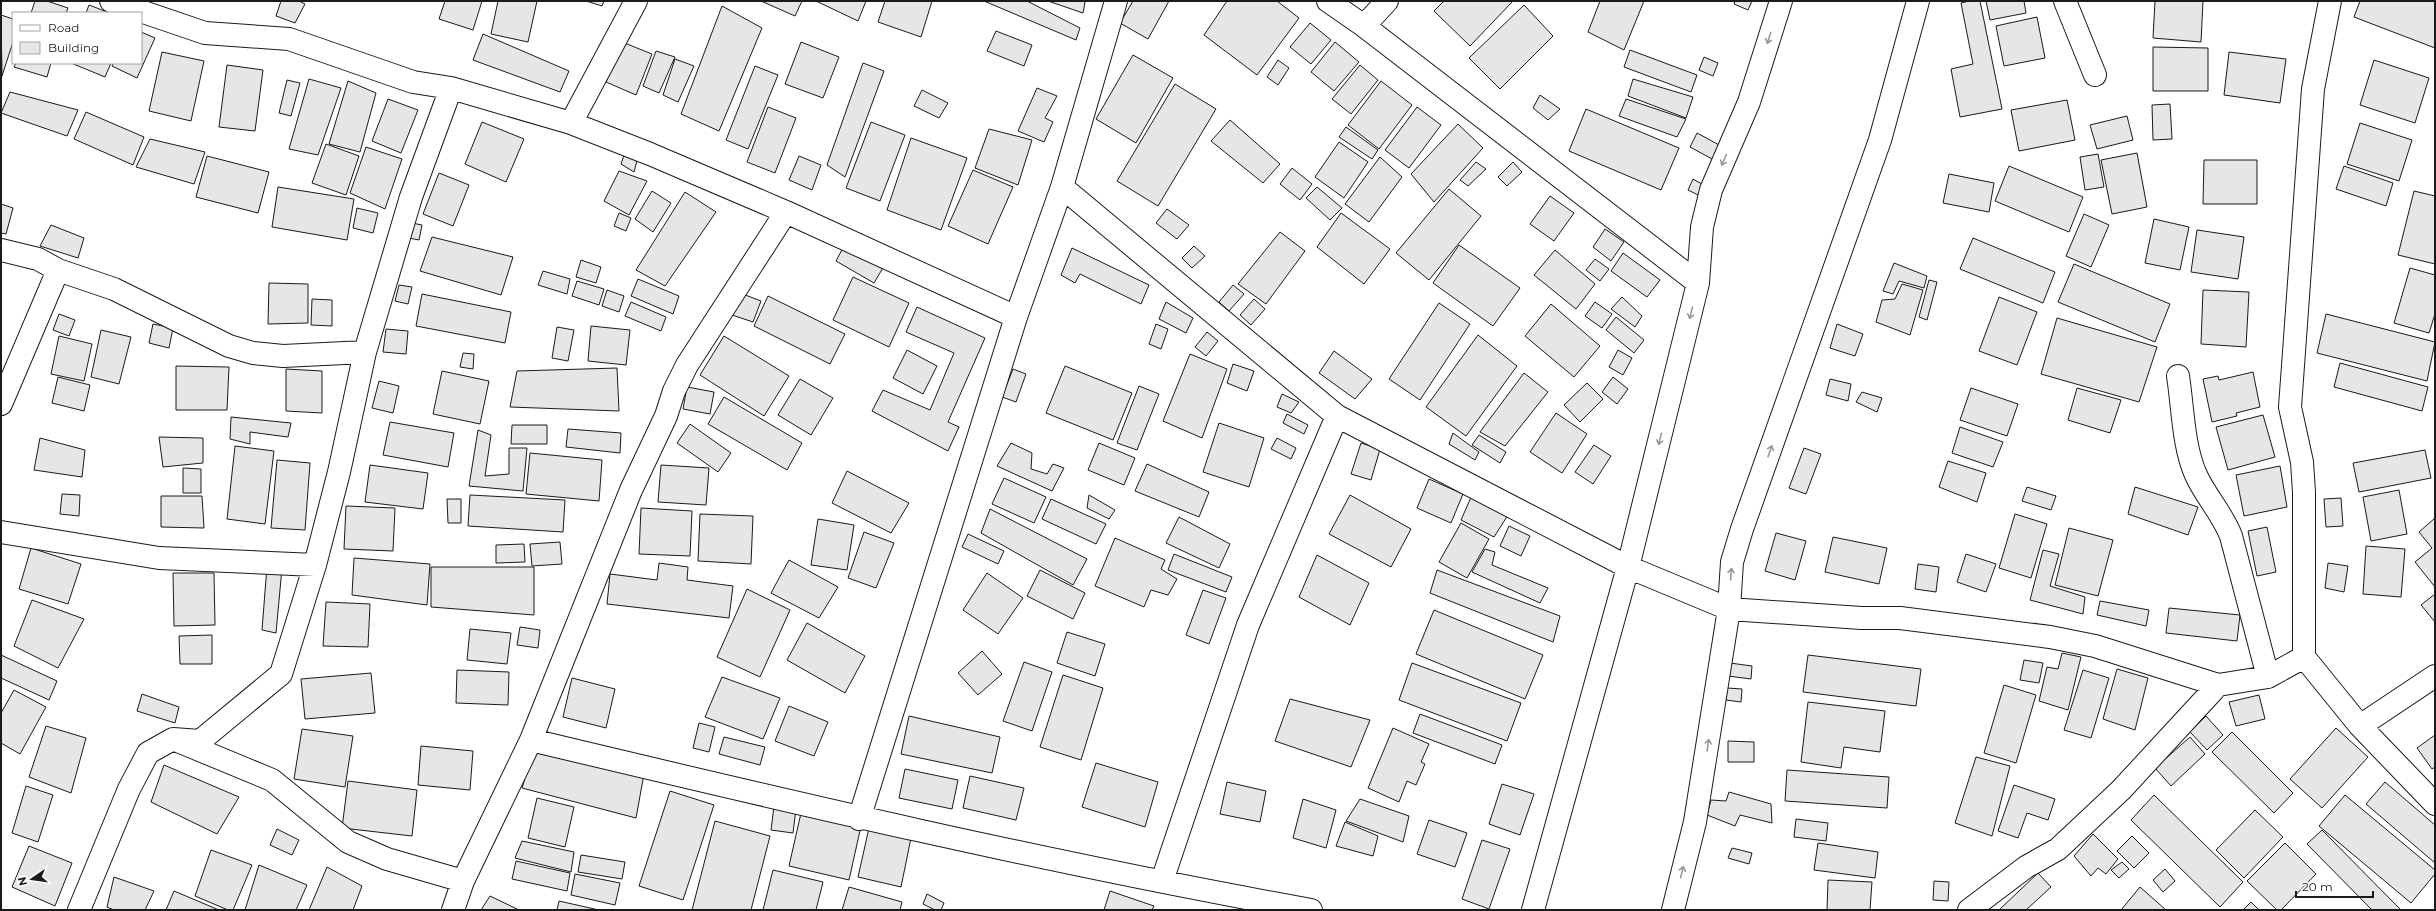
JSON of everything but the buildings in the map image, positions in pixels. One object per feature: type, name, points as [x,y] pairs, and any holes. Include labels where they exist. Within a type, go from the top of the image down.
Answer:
[{"type":"street","points":[[111,1],[205,34],[289,38],[413,82],[451,88],[571,123],[650,154],[786,212],[1016,317]]},
{"type":"street","points":[[571,123],[636,1]]},
{"type":"street","points":[[1328,1],[1364,26],[1698,283]]},
{"type":"street","points":[[1364,26],[1387,1]]},
{"type":"street","points":[[1533,910],[1628,567],[1698,283],[1702,227],[1710,190],[1749,102],[1781,1]]},
{"type":"street","points":[[1673,910],[1695,822],[1729,609],[1732,562],[1742,529],[1880,140],[1918,1]]},
{"type":"street","points":[[2065,1],[2095,75]]},
{"type":"street","points":[[2330,1],[2313,89],[2290,407],[2302,462],[2304,492],[2304,657],[2360,726],[2435,804]]},
{"type":"street","points":[[859,819],[1016,317],[1062,187],[1112,2]]},
{"type":"street","points":[[79,910],[104,854],[129,789],[148,753],[173,739],[200,741],[281,674],[315,565],[339,472],[365,352],[411,197],[451,88]]},
{"type":"street","points":[[1062,187],[1337,416],[1628,567],[1729,609],[1861,618],[1900,618],[2050,637],[2095,646],[2218,685],[2268,677],[2304,657]]},
{"type":"street","points":[[453,910],[463,881],[531,740],[631,490],[666,416],[674,391],[686,365],[786,212]]},
{"type":"street","points":[[1,250],[38,259],[58,270],[114,288],[229,346],[253,353],[283,356],[365,352]]},
{"type":"street","points":[[1,404],[58,270]]},
{"type":"street","points":[[2178,376],[2189,452],[2196,475],[2223,516],[2231,536],[2268,677]]},
{"type":"street","points":[[1162,881],[1248,625],[1337,416]]},
{"type":"street","points":[[1,532],[159,558],[315,565]]},
{"type":"street","points":[[2360,726],[2435,676]]},
{"type":"street","points":[[1969,910],[2026,867],[2058,849],[2121,790],[2218,685]]},
{"type":"street","points":[[173,739],[272,780],[348,842],[387,859],[463,881]]},
{"type":"street","points":[[531,740],[859,819],[1162,881],[1214,902],[1311,910]]}]
